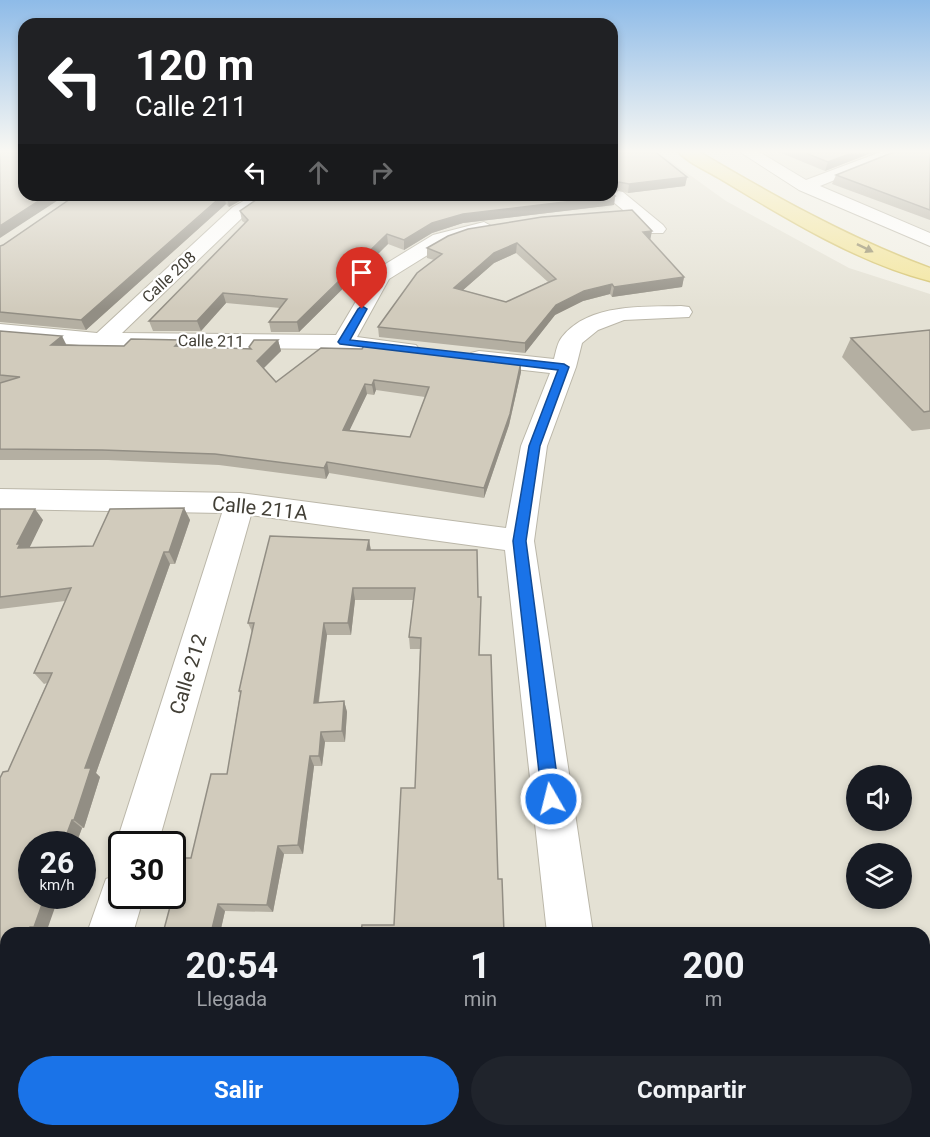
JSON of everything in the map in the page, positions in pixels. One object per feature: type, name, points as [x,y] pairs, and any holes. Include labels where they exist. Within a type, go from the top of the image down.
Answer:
[{"type":"main road","points":[[773,203],[895,263],[930,275]]},
{"type":"main road","points":[[813,203],[871,234],[930,253]]},
{"type":"street","name":"Calle 208","points":[[102,340],[239,211],[252,203]]},
{"type":"street","points":[[625,203],[657,229]]},
{"type":"street","points":[[844,203],[930,240]]},
{"type":"street","points":[[611,213],[634,211]]},
{"type":"street","points":[[343,342],[381,275],[440,239],[464,231],[498,225]]},
{"type":"street","points":[[569,927],[519,541],[534,446],[564,367],[571,340],[590,325],[621,314],[681,312]]},
{"type":"street","name":"Calle 211","points":[[0,331],[102,340],[343,342],[425,352]]},
{"type":"street","points":[[460,356],[564,367]]},
{"type":"street","name":"Calle 211A","points":[[0,499],[240,503],[519,541]]},
{"type":"street","name":"Calle 212","points":[[141,831],[240,503]]},
{"type":"street","points":[[112,927],[118,909]]},
{"type":"shaded area","points":[[0,203],[730,203],[849,268],[930,294],[930,927],[0,927]]},
{"type":"shaded area","points":[[855,203],[930,203],[930,238]]},
{"type":"building","points":[[0,203],[36,203],[0,226]]},
{"type":"building","points":[[64,203],[214,203],[81,320],[0,312],[0,246]]},
{"type":"building","points":[[251,203],[555,203],[463,214],[432,223],[404,240],[387,234],[297,322],[269,322],[287,299],[223,293],[197,321],[149,321],[248,220],[240,211]]},
{"type":"building","points":[[911,203],[930,203],[930,210]]},
{"type":"building","points":[[632,210],[652,231],[643,232],[684,277],[614,287],[612,284],[584,291],[556,305],[525,343],[378,327],[417,273],[442,254],[427,248],[448,236],[468,229],[542,217]],"holes":[[[517,243],[556,279],[506,302],[454,288],[494,253]]]},
{"type":"building","points":[[930,330],[930,411],[924,412],[851,338]]},
{"type":"building","points":[[0,331],[62,336],[51,345],[124,346],[131,339],[181,340],[175,346],[251,349],[249,347],[254,340],[278,340],[257,361],[276,382],[321,348],[362,349],[365,344],[521,362],[510,414],[484,488],[327,462],[324,468],[215,454],[0,449],[0,383],[20,377],[0,375]],"holes":[[[374,380],[429,387],[410,437],[343,430],[365,384],[372,385]]]},
{"type":"building","points":[[184,508],[169,552],[164,552],[85,768],[91,768],[74,820],[68,831],[18,831],[18,909],[40,909],[34,927],[0,927],[0,778],[3,772],[8,771],[52,673],[34,673],[71,588],[0,597],[0,509],[35,509],[17,544],[20,544],[18,548],[93,546],[110,509]]},
{"type":"building","points":[[270,536],[369,540],[367,550],[477,550],[478,597],[481,597],[479,655],[491,655],[498,879],[502,879],[504,927],[362,927],[362,925],[394,925],[401,788],[415,788],[421,638],[409,637],[415,588],[353,588],[348,623],[324,623],[314,703],[344,701],[342,731],[321,732],[319,756],[310,756],[298,845],[278,846],[267,905],[218,904],[212,927],[165,927],[169,909],[186,909],[186,858],[191,858],[211,774],[227,774],[241,691],[239,691],[254,623],[248,623]]},
{"type":"route","points":[[362,309],[343,342],[564,367],[534,446],[519,541],[551,799]]}]
